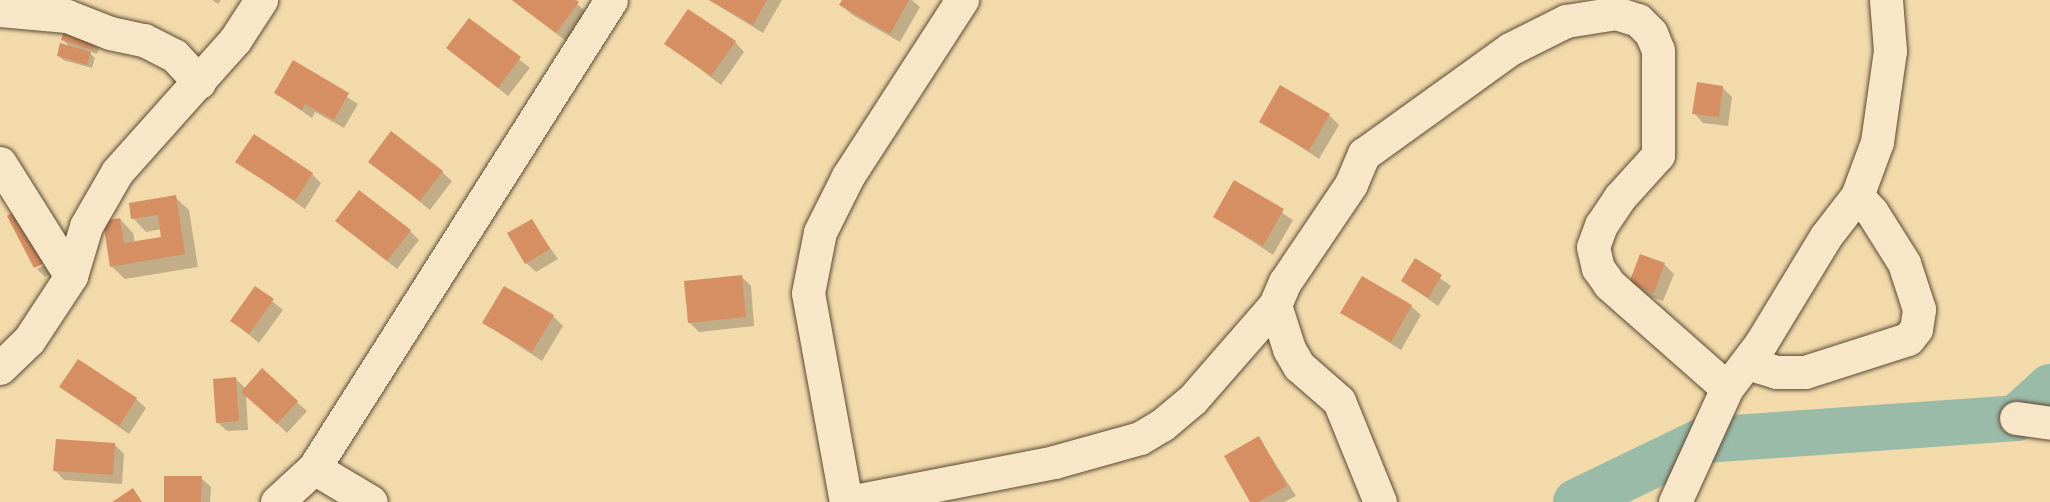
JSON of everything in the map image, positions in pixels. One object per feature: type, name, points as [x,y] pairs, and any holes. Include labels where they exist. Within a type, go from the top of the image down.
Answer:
[{"type":"street","points":[[0,5],[3,0]]},
{"type":"street","points":[[0,368],[30,340],[71,276],[86,226],[117,172],[235,40],[261,0]]},
{"type":"street","points":[[277,502],[314,468],[611,0]]},
{"type":"street","points":[[962,0],[848,176],[820,232],[808,293],[848,502],[1054,462],[1140,438],[1192,400],[1275,305],[1285,282],[1351,184],[1364,154],[1510,49],[1566,21],[1616,14],[1638,20],[1651,33],[1658,50],[1658,155],[1620,196],[1601,225],[1593,247],[1598,268],[1609,284],[1737,375],[1805,372],[1908,339],[1916,329],[1919,309],[1904,263],[1872,212],[1857,196]]},
{"type":"street","points":[[1675,502],[1737,375],[1826,236],[1857,196],[1877,142],[1890,51],[1886,0]]},
{"type":"street","points":[[0,10],[67,16],[110,33],[144,40],[174,55],[199,82]]},
{"type":"street","points":[[0,163],[71,276]]},
{"type":"street","points":[[1275,305],[1289,350],[1299,366],[1340,401],[1380,502]]},
{"type":"street","points":[[2016,418],[2050,423]]},
{"type":"street","points":[[314,468],[371,502]]},
{"type":"building","points":[[512,0],[576,0],[579,2],[556,33]]},
{"type":"building","points":[[709,0],[767,0],[753,25]]},
{"type":"building","points":[[842,0],[909,0],[890,34],[839,5]]},
{"type":"building","points":[[688,9],[736,41],[711,76],[664,44]]},
{"type":"building","points":[[469,18],[521,57],[498,88],[446,48]]},
{"type":"building","points":[[66,25],[98,34],[93,50],[61,40]]},
{"type":"building","points":[[60,43],[91,52],[87,65],[57,56]]},
{"type":"building","points":[[293,60],[349,93],[334,120],[305,104],[302,110],[274,93]]},
{"type":"building","points":[[1697,82],[1723,86],[1719,117],[1692,114]]},
{"type":"building","points":[[1280,85],[1330,114],[1309,151],[1259,122]]},
{"type":"building","points":[[391,131],[443,171],[420,201],[368,162]]},
{"type":"building","points":[[254,134],[313,173],[295,201],[235,162]]},
{"type":"building","points":[[1234,180],[1284,209],[1263,246],[1213,217]]},
{"type":"building","points":[[359,190],[411,230],[387,261],[335,221]]},
{"type":"building","points":[[176,195],[185,254],[110,267],[103,221],[120,218],[124,243],[161,237],[158,215],[131,219],[129,203]]},
{"type":"building","points":[[25,206],[53,259],[34,268],[7,216]]},
{"type":"building","points":[[532,219],[550,249],[525,264],[507,233]]},
{"type":"building","points":[[1640,254],[1665,263],[1654,293],[1629,283]]},
{"type":"building","points":[[1415,258],[1442,275],[1428,298],[1401,281]]},
{"type":"building","points":[[742,275],[746,317],[688,323],[684,281]]},
{"type":"building","points":[[1362,276],[1412,305],[1391,342],[1340,313]]},
{"type":"building","points":[[255,286],[274,299],[249,334],[230,321]]},
{"type":"building","points":[[504,286],[554,315],[532,352],[482,323]]},
{"type":"building","points":[[78,359],[137,398],[119,426],[59,387]]},
{"type":"building","points":[[262,368],[298,401],[277,424],[241,392]]},
{"type":"building","points":[[236,377],[239,421],[216,423],[213,379]]},
{"type":"building","points":[[1259,436],[1287,486],[1258,502],[1250,502],[1224,456]]},
{"type":"building","points":[[56,439],[115,443],[113,475],[53,471]]},
{"type":"building","points":[[164,476],[202,476],[201,502],[164,502]]},
{"type":"building","points":[[133,488],[142,502],[112,502]]},
{"type":"waterway","points":[[1576,502],[1704,440],[2016,418],[2050,387]]}]
